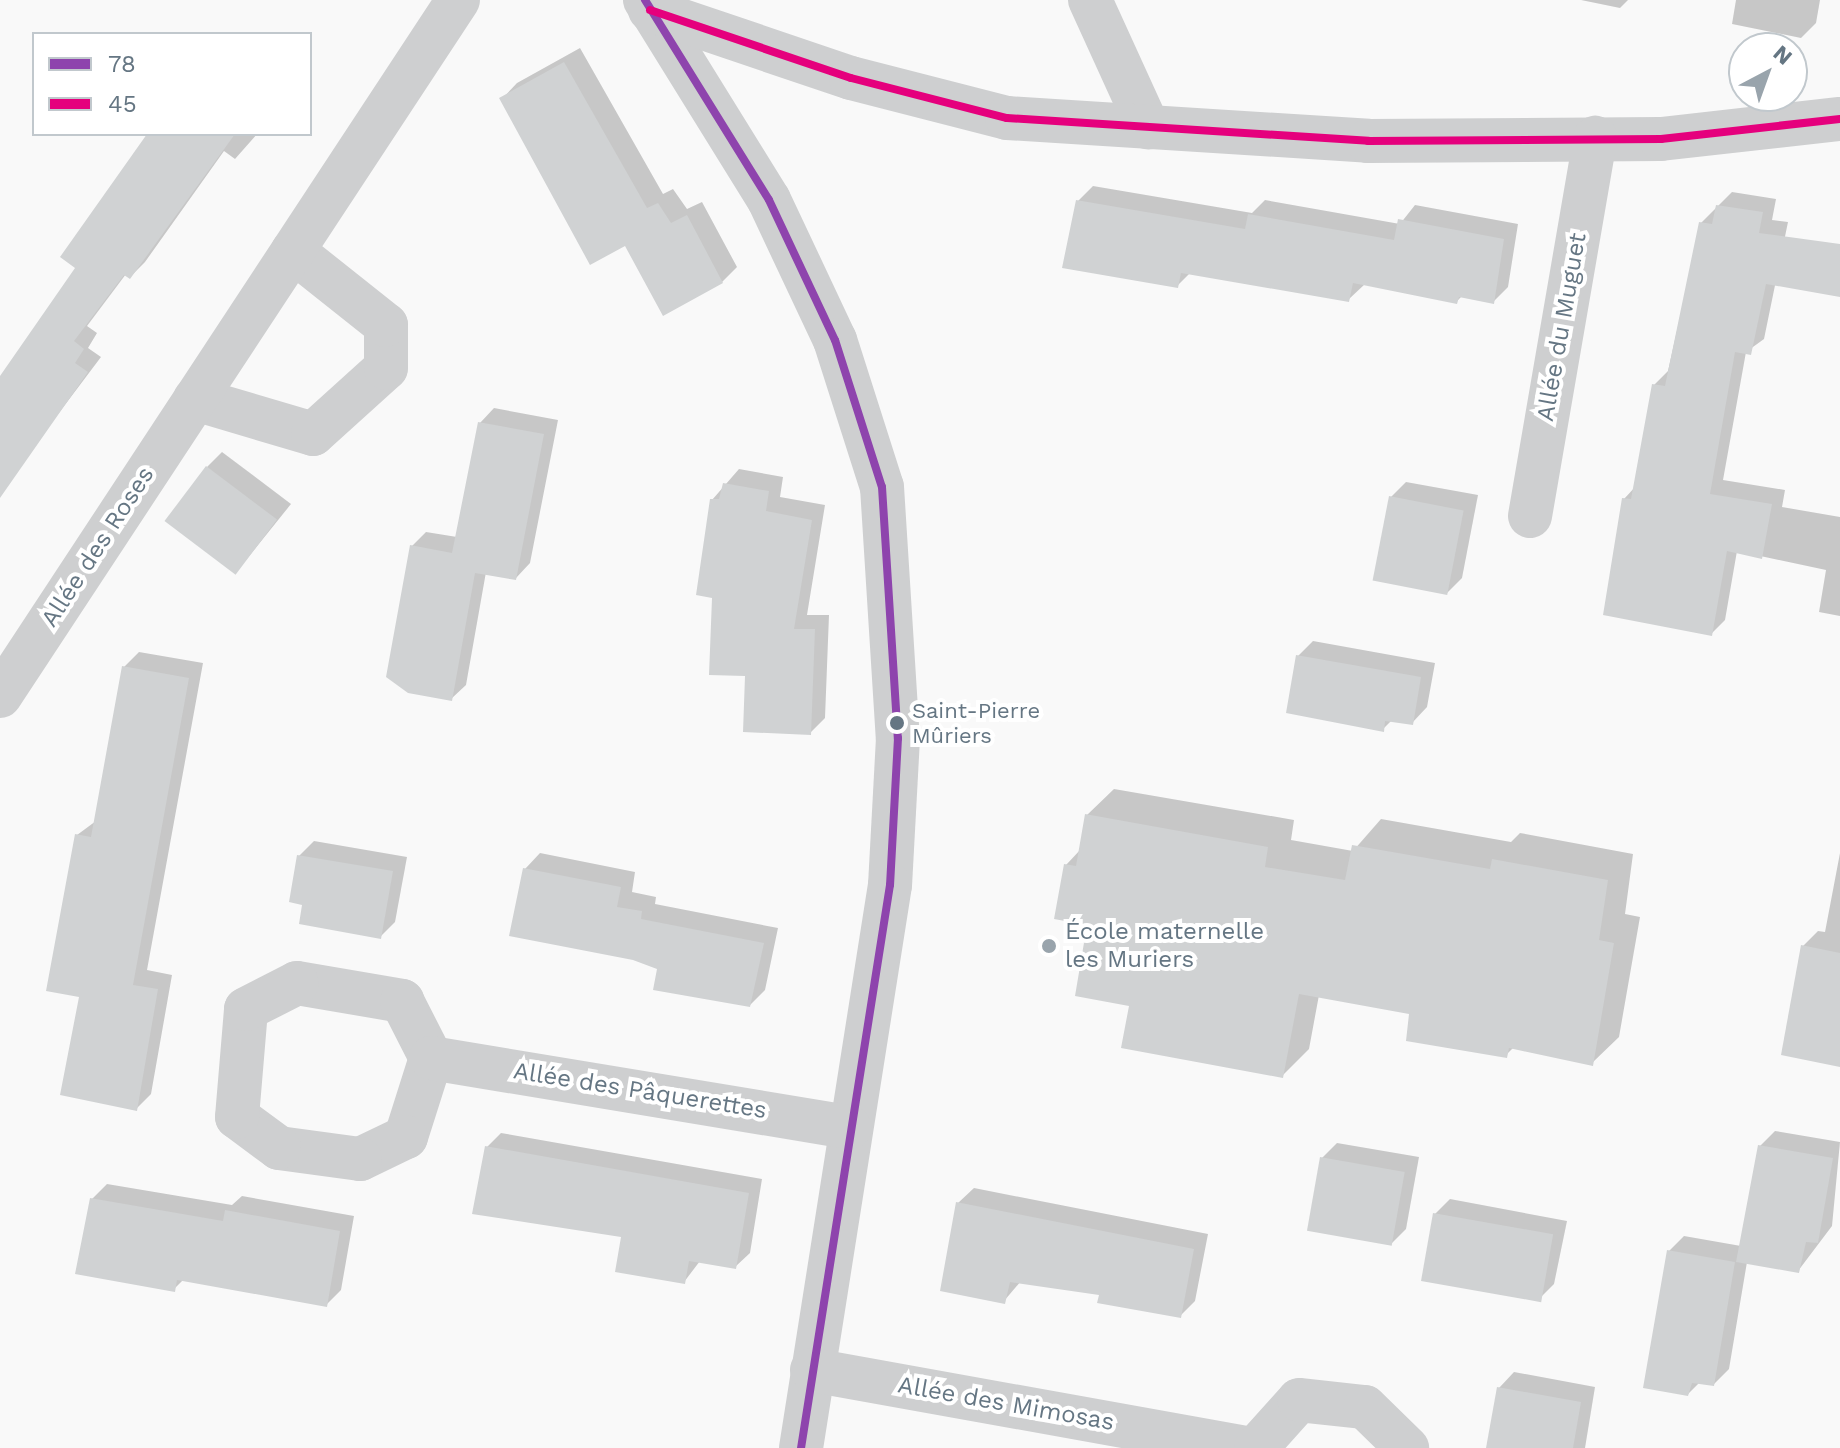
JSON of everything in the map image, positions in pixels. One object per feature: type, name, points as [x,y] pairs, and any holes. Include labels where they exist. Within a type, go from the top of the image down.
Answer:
[{"type":"street","name":"Allée des Roses","points":[[0,696],[458,0]]},
{"type":"street","points":[[1090,0],[1148,127]]},
{"type":"street","points":[[648,5],[851,78],[1007,118],[1368,141],[1661,139],[1840,119]]},
{"type":"street","points":[[648,5],[769,200],[835,340],[882,487],[898,738],[890,885],[849,1127],[801,1448]]},
{"type":"street","name":"Allée du Muguet","points":[[1530,516],[1595,138]]},
{"type":"street","points":[[195,399],[313,434],[386,368],[386,325],[293,251]]},
{"type":"street","points":[[297,983],[402,1001],[431,1058],[406,1137],[360,1159],[279,1148],[237,1117],[246,1009],[297,983]]},
{"type":"street","name":"Allée des Pâquerettes","points":[[431,1058],[849,1127]]},
{"type":"street","name":"Allée des Mimosas","points":[[812,1370],[1247,1448]]},
{"type":"street","points":[[1256,1448],[1299,1400],[1365,1407],[1407,1448]]},
{"type":"building","points":[[564,62],[647,208],[658,203],[671,223],[687,215],[723,283],[663,316],[625,246],[590,265],[499,98]]},
{"type":"building","points":[[146,136],[234,136],[130,279],[124,275],[74,341],[84,349],[75,363],[88,372],[0,498],[0,376],[75,268],[60,257]]},
{"type":"building","points":[[1076,200],[1245,229],[1248,214],[1394,240],[1398,219],[1504,239],[1494,304],[1459,297],[1457,304],[1353,283],[1349,302],[1181,273],[1178,288],[1062,268]]},
{"type":"building","points":[[1716,205],[1763,212],[1759,233],[1840,244],[1840,297],[1766,284],[1751,355],[1735,352],[1710,494],[1772,504],[1762,559],[1727,551],[1712,636],[1603,615],[1622,498],[1631,499],[1652,384],[1665,386],[1699,222],[1712,224]]},
{"type":"building","points":[[478,422],[544,434],[516,580],[475,573],[452,701],[408,693],[386,677],[410,545],[452,553]]},
{"type":"building","points":[[206,466],[277,520],[236,575],[164,521]]},
{"type":"building","points":[[723,483],[769,491],[766,511],[812,520],[794,629],[815,629],[811,735],[743,732],[745,676],[709,675],[712,598],[696,595],[710,499],[719,499]]},
{"type":"building","points":[[1389,496],[1464,511],[1447,595],[1373,580]]},
{"type":"building","points":[[1296,655],[1421,677],[1413,725],[1385,721],[1384,732],[1286,713]]},
{"type":"building","points":[[122,666],[189,678],[133,985],[158,989],[137,1111],[60,1095],[79,997],[46,991],[75,834],[91,837]]},
{"type":"building","points":[[1085,814],[1268,847],[1265,867],[1345,880],[1352,845],[1490,869],[1492,859],[1608,880],[1599,940],[1614,943],[1593,1066],[1509,1048],[1507,1058],[1406,1041],[1409,1014],[1299,994],[1283,1078],[1121,1048],[1129,1006],[1075,996],[1087,925],[1054,919],[1064,864],[1076,866]]},
{"type":"building","points":[[297,855],[393,871],[381,939],[299,924],[302,905],[289,902]]},
{"type":"building","points":[[523,868],[621,887],[617,907],[642,911],[641,919],[764,943],[750,1007],[653,990],[657,969],[633,960],[509,936]]},
{"type":"building","points":[[1801,945],[1840,953],[1840,1067],[1781,1055]]},
{"type":"building","points":[[1758,1145],[1833,1158],[1818,1243],[1806,1242],[1799,1273],[1736,1262]]},
{"type":"building","points":[[485,1146],[749,1193],[736,1269],[689,1261],[685,1284],[615,1272],[621,1237],[472,1214]]},
{"type":"building","points":[[1320,1157],[1405,1172],[1392,1246],[1307,1231]]},
{"type":"building","points":[[90,1198],[223,1221],[225,1210],[340,1231],[327,1307],[177,1280],[175,1292],[75,1274]]},
{"type":"building","points":[[956,1202],[1194,1249],[1181,1318],[1097,1303],[1099,1295],[1010,1282],[1005,1304],[940,1291]]},
{"type":"building","points":[[1433,1213],[1553,1234],[1541,1302],[1421,1281]]},
{"type":"building","points":[[1667,1250],[1735,1262],[1714,1386],[1692,1383],[1688,1396],[1643,1388]]},
{"type":"building","points":[[1497,1387],[1581,1402],[1573,1448],[1486,1448]]},
{"type":"transit line","name":"78","points":[[645,0],[769,200],[835,340],[882,487],[898,738],[890,885],[801,1448]]},
{"type":"transit line","name":"45","points":[[650,10],[851,78],[1007,118],[1368,141],[1661,139],[1840,119]]},
{"type":"place","name":"Saint-Pierre Mûriers","points":[[897,723]]},
{"type":"place","name":"École maternelle les Muriers","points":[[1049,946]]}]
